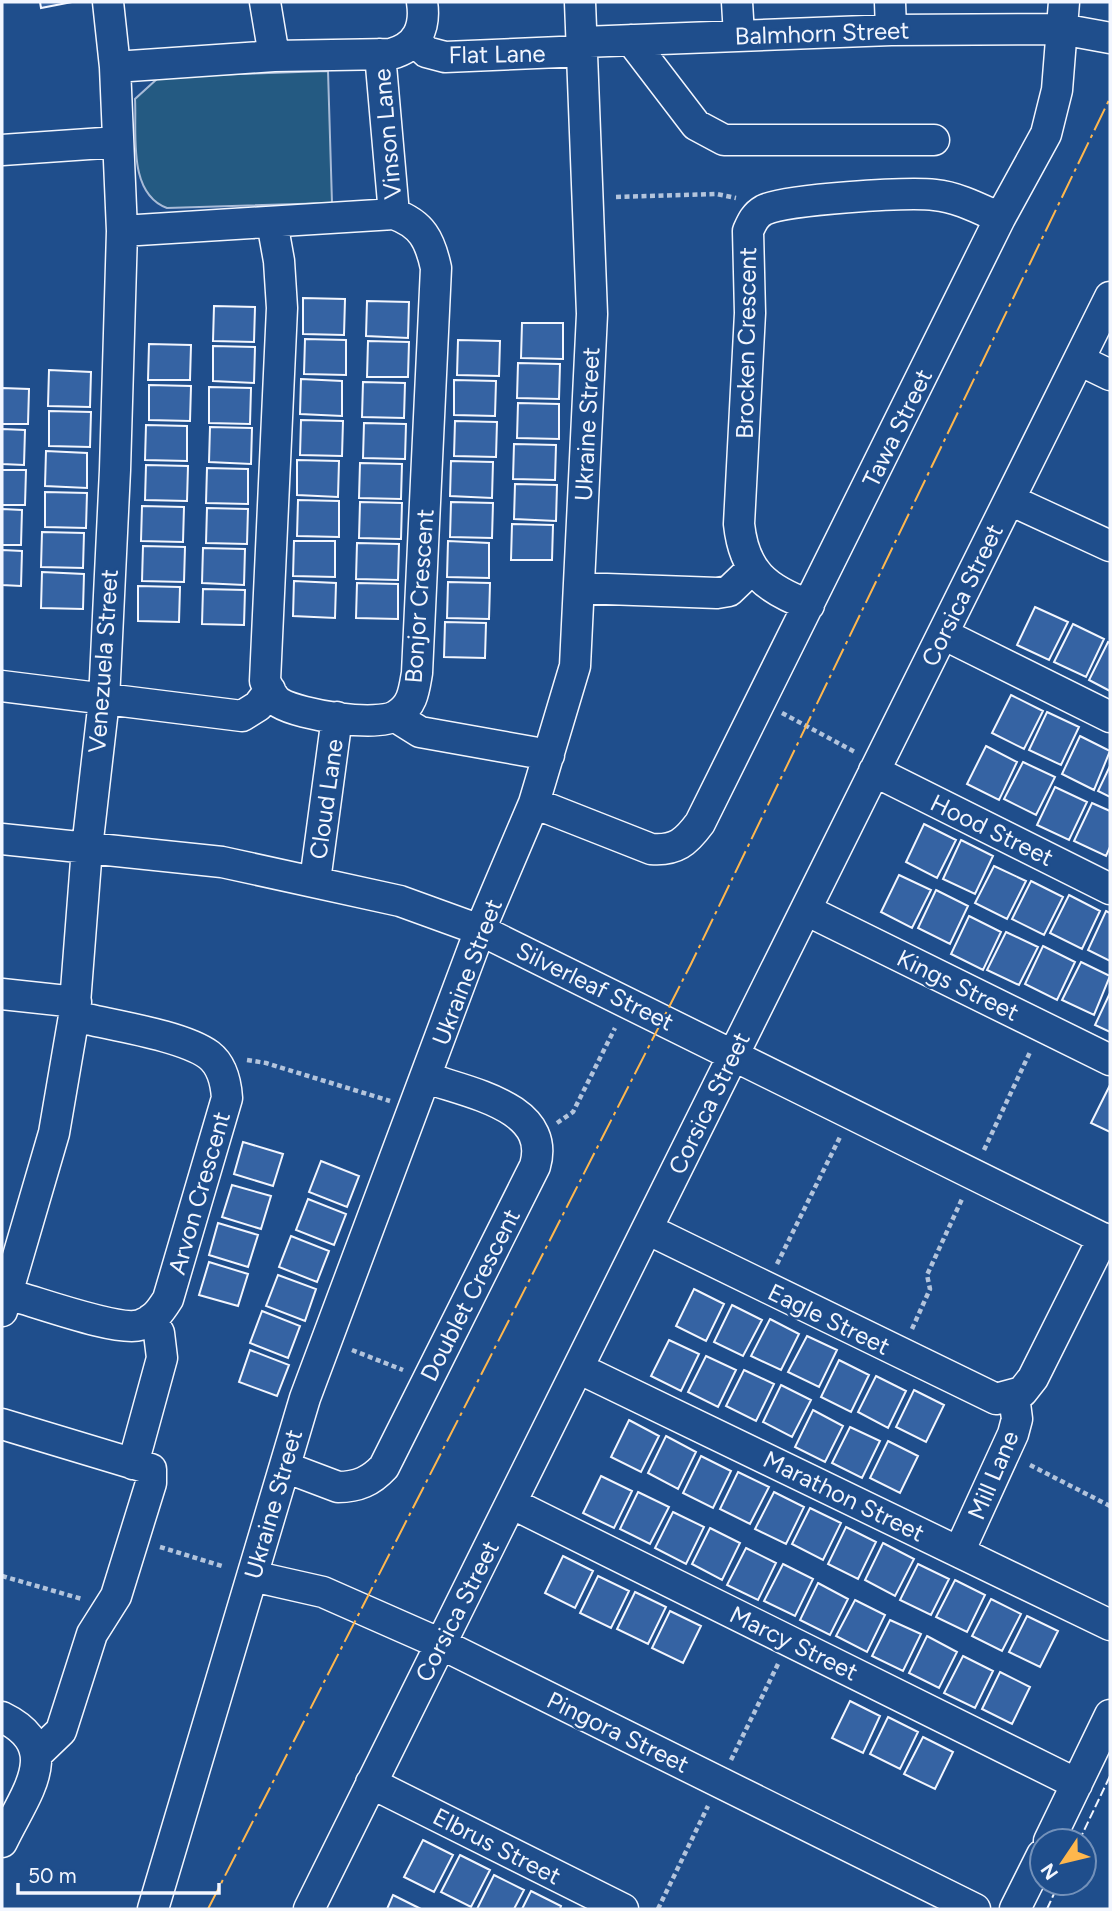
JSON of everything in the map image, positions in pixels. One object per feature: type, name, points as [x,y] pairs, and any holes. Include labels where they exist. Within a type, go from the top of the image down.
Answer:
[{"type":"street","name":"Venezuela Street","points":[[4,1302],[54,1133],[75,1009],[87,848],[104,700],[115,470],[122,231],[116,67],[108,2]]},
{"type":"street","points":[[265,2],[274,57]]},
{"type":"street","points":[[116,67],[403,51],[416,40],[424,25],[422,2]]},
{"type":"street","name":"Ukraine Street","points":[[153,1909],[239,1572],[285,1467],[322,1351],[427,1078],[480,930],[534,803],[575,666],[592,314],[580,2]]},
{"type":"street","points":[[737,2],[739,35]]},
{"type":"street","name":"Balmhorn Street","points":[[583,47],[631,40],[739,35],[891,16],[1063,15],[1110,38]]},
{"type":"street","name":"Tawa Street","points":[[534,803],[652,849],[665,850],[687,842],[700,823],[1000,218],[1045,134],[1057,90],[1063,15]]},
{"type":"street","name":"Flat Lane","points":[[416,40],[426,52],[445,57],[583,47]]},
{"type":"street","points":[[631,40],[696,125],[724,140],[934,139]]},
{"type":"street","name":"Vinson Lane","points":[[380,54],[394,214]]},
{"type":"street","points":[[2,150],[118,142]]},
{"type":"street","name":"Brocken Crescent","points":[[752,569],[742,548],[739,524],[750,313],[748,231],[753,219],[762,211],[805,201],[935,194],[1000,218]]},
{"type":"street","points":[[122,231],[394,214]]},
{"type":"street","name":"Bonjor Crescent","points":[[270,690],[277,701],[295,711],[374,721],[396,717],[411,702],[417,673],[436,268],[425,233],[411,220],[394,214]]},
{"type":"street","points":[[2,687],[242,716],[258,706],[270,690],[265,681],[264,657],[282,308],[279,261],[272,222]]},
{"type":"street","name":"Corsica Street","points":[[309,1909],[806,909],[870,764],[943,634],[1110,297]]},
{"type":"street","points":[[1079,360],[1110,375]]},
{"type":"street","points":[[1010,500],[1110,547]]},
{"type":"street","points":[[579,588],[717,593],[729,591],[752,569],[776,590],[809,605]]},
{"type":"street","points":[[943,634],[1110,717]]},
{"type":"street","name":"Cloud Lane","points":[[315,881],[337,717]]},
{"type":"street","points":[[396,717],[420,732],[549,755]]},
{"type":"street","name":"Hood Street","points":[[870,764],[1110,889]]},
{"type":"street","name":"Silverleaf Street","points":[[2,839],[222,862],[400,901],[480,930],[1107,1240]]},
{"type":"street","name":"Kings Street","points":[[806,909],[1110,1060]]},
{"type":"street","name":"Arvon Crescent","points":[[2,994],[75,1009],[189,1044],[210,1055],[221,1069],[227,1098],[168,1299],[160,1312],[151,1319]]},
{"type":"street","name":"Doublet Crescent","points":[[285,1467],[338,1487],[347,1487],[367,1482],[384,1466],[535,1166],[537,1136],[524,1118],[427,1078]]},
{"type":"street","name":"Eagle Street","points":[[647,1229],[986,1397],[1014,1396]]},
{"type":"street","points":[[1014,1396],[1033,1378],[1107,1240]]},
{"type":"street","points":[[4,1302],[118,1326],[142,1325],[151,1319],[159,1333],[162,1358],[133,1464]]},
{"type":"street","name":"Marathon Street","points":[[578,1368],[1110,1625]]},
{"type":"street","name":"Mill Lane","points":[[959,1552],[1006,1453],[1017,1419],[1014,1396]]},
{"type":"street","points":[[2,1424],[151,1469],[151,1483],[135,1538],[110,1606],[92,1634],[61,1731],[37,1754]]},
{"type":"street","name":"Marcy Street","points":[[511,1503],[1077,1784]]},
{"type":"street","name":"Pingora Street","points":[[239,1572],[323,1592],[441,1644],[975,1909]]},
{"type":"street","points":[[1056,1827],[1110,1715]]},
{"type":"street","points":[[2,1717],[26,1731],[35,1744],[37,1754],[34,1775],[2,1842]]},
{"type":"street","name":"Elbrus Street","points":[[371,1783],[623,1909]]},
{"type":"street","points":[[1015,1909],[1028,1883]]},
{"type":"path","points":[[587,198],[717,194],[738,198],[762,211]]},
{"type":"path","points":[[774,709],[870,764]]},
{"type":"path","points":[[547,1128],[573,1112],[621,1016]]},
{"type":"path","points":[[984,1151],[1037,1038]]},
{"type":"path","points":[[234,1063],[245,1060],[266,1063],[400,1104]]},
{"type":"path","points":[[776,1266],[840,1137]]},
{"type":"path","points":[[910,1333],[930,1289],[927,1275],[962,1198]]},
{"type":"path","points":[[340,1346],[404,1371]]},
{"type":"path","points":[[1006,1453],[1110,1506]]},
{"type":"path","points":[[135,1538],[239,1572]]},
{"type":"path","points":[[2,1576],[110,1606]]},
{"type":"path","points":[[726,1770],[780,1660]]},
{"type":"path","points":[[658,1909],[713,1796]]},
{"type":"shaded area","points":[[328,71],[332,203],[167,208],[154,200],[145,189],[135,144],[135,99],[157,79]]},
{"type":"building","points":[[40,2],[72,2],[41,8]]},
{"type":"building","points":[[303,298],[345,299],[344,335],[303,334]]},
{"type":"building","points":[[367,301],[409,302],[408,338],[366,336]]},
{"type":"building","points":[[214,306],[255,307],[254,342],[213,341]]},
{"type":"building","points":[[522,323],[563,323],[563,359],[521,358]]},
{"type":"building","points":[[305,339],[346,340],[346,375],[304,374]]},
{"type":"building","points":[[458,340],[500,341],[499,376],[457,375]]},
{"type":"building","points":[[368,341],[409,342],[408,377],[367,377]]},
{"type":"building","points":[[149,344],[191,345],[190,380],[148,380]]},
{"type":"building","points":[[213,346],[255,347],[254,383],[213,381]]},
{"type":"building","points":[[518,363],[560,364],[559,399],[517,398]]},
{"type":"building","points":[[49,370],[91,372],[90,407],[48,406]]},
{"type":"building","points":[[301,379],[342,381],[342,416],[300,414]]},
{"type":"building","points":[[454,380],[496,381],[495,416],[454,415]]},
{"type":"building","points":[[363,382],[405,383],[404,418],[362,417]]},
{"type":"building","points":[[149,385],[191,386],[190,421],[149,420]]},
{"type":"building","points":[[209,387],[251,388],[250,424],[209,423]]},
{"type":"building","points":[[2,388],[29,389],[28,424],[2,424]]},
{"type":"building","points":[[518,403],[559,404],[559,439],[517,438]]},
{"type":"building","points":[[49,411],[91,412],[90,447],[49,446]]},
{"type":"building","points":[[301,420],[343,421],[342,456],[300,455]]},
{"type":"building","points":[[455,421],[497,422],[496,457],[454,456]]},
{"type":"building","points":[[364,423],[406,424],[405,459],[363,458]]},
{"type":"building","points":[[146,425],[187,426],[187,461],[145,460]]},
{"type":"building","points":[[210,427],[252,428],[251,464],[209,462]]},
{"type":"building","points":[[2,429],[25,430],[24,465],[2,464]]},
{"type":"building","points":[[514,444],[556,445],[555,480],[513,479]]},
{"type":"building","points":[[46,451],[87,453],[87,488],[45,486]]},
{"type":"building","points":[[297,460],[339,461],[338,497],[297,495]]},
{"type":"building","points":[[451,461],[493,462],[492,498],[450,496]]},
{"type":"building","points":[[360,463],[402,464],[401,499],[359,498]]},
{"type":"building","points":[[146,465],[188,466],[187,501],[145,500]]},
{"type":"building","points":[[207,468],[248,469],[248,504],[206,503]]},
{"type":"building","points":[[2,470],[26,470],[25,505],[2,505]]},
{"type":"building","points":[[515,484],[557,485],[556,521],[514,519]]},
{"type":"building","points":[[45,492],[87,493],[86,528],[45,527]]},
{"type":"building","points":[[298,500],[339,501],[339,537],[297,536]]},
{"type":"building","points":[[360,502],[402,503],[401,539],[359,538]]},
{"type":"building","points":[[451,502],[493,503],[492,538],[450,537]]},
{"type":"building","points":[[142,506],[184,507],[183,542],[141,541]]},
{"type":"building","points":[[207,508],[248,509],[247,544],[206,543]]},
{"type":"building","points":[[2,509],[22,510],[21,545],[2,545]]},
{"type":"building","points":[[512,524],[553,525],[552,560],[511,560]]},
{"type":"building","points":[[42,532],[84,533],[83,568],[41,567]]},
{"type":"building","points":[[294,541],[335,541],[335,577],[293,576]]},
{"type":"building","points":[[448,541],[489,543],[489,578],[447,577]]},
{"type":"building","points":[[357,543],[399,544],[398,580],[356,579]]},
{"type":"building","points":[[143,546],[185,547],[184,582],[142,581]]},
{"type":"building","points":[[203,548],[245,549],[244,585],[202,583]]},
{"type":"building","points":[[2,550],[22,551],[21,586],[2,585]]},
{"type":"building","points":[[42,572],[84,574],[83,609],[41,608]]},
{"type":"building","points":[[294,581],[336,583],[335,618],[293,616]]},
{"type":"building","points":[[448,582],[490,583],[489,619],[447,618]]},
{"type":"building","points":[[357,583],[398,584],[398,619],[356,618]]},
{"type":"building","points":[[138,586],[180,587],[179,622],[138,621]]},
{"type":"building","points":[[203,589],[245,590],[244,625],[202,624]]},
{"type":"building","points":[[1035,607],[1068,622],[1049,660],[1017,645]]},
{"type":"building","points":[[445,622],[486,623],[485,658],[444,657]]},
{"type":"building","points":[[1073,624],[1104,639],[1086,677],[1054,662]]},
{"type":"building","points":[[1108,642],[1110,643],[1110,691],[1089,680]]},
{"type":"building","points":[[1011,695],[1043,711],[1024,749],[992,733]]},
{"type":"building","points":[[1047,712],[1079,727],[1061,765],[1029,750]]},
{"type":"building","points":[[1080,736],[1110,751],[1094,790],[1062,774]]},
{"type":"building","points":[[986,746],[1017,762],[999,800],[967,784]]},
{"type":"building","points":[[1023,762],[1055,777],[1036,815],[1004,799]]},
{"type":"building","points":[[1110,766],[1110,797],[1098,791]]},
{"type":"building","points":[[1055,787],[1087,802],[1069,840],[1037,825]]},
{"type":"building","points":[[1092,803],[1110,811],[1110,847],[1106,856],[1074,841]]},
{"type":"building","points":[[924,824],[956,840],[937,878],[906,862]]},
{"type":"building","points":[[961,840],[993,856],[975,894],[943,879]]},
{"type":"building","points":[[994,866],[1026,881],[1007,919],[975,903]]},
{"type":"building","points":[[899,875],[931,890],[912,928],[881,912]]},
{"type":"building","points":[[1031,881],[1063,897],[1044,935],[1012,919]]},
{"type":"building","points":[[936,890],[968,906],[950,944],[918,928]]},
{"type":"building","points":[[1069,895],[1100,911],[1082,949],[1050,933]]},
{"type":"building","points":[[1106,911],[1110,913],[1110,961],[1088,950]]},
{"type":"building","points":[[969,916],[1001,932],[983,970],[951,954]]},
{"type":"building","points":[[1006,932],[1038,947],[1019,985],[987,970]]},
{"type":"building","points":[[1043,946],[1075,962],[1057,1000],[1025,984]]},
{"type":"building","points":[[1081,962],[1110,976],[1094,1015],[1062,1000]]},
{"type":"building","points":[[1110,993],[1110,1032],[1095,1025]]},
{"type":"building","points":[[1110,1085],[1110,1132],[1091,1123]]},
{"type":"building","points":[[243,1142],[283,1154],[273,1186],[234,1174]]},
{"type":"building","points":[[321,1161],[359,1176],[347,1207],[309,1192]]},
{"type":"building","points":[[232,1185],[271,1196],[261,1229],[222,1217]]},
{"type":"building","points":[[308,1199],[346,1214],[334,1245],[296,1230]]},
{"type":"building","points":[[218,1223],[258,1235],[248,1267],[209,1255]]},
{"type":"building","points":[[291,1236],[329,1251],[317,1282],[279,1267]]},
{"type":"building","points":[[209,1262],[248,1274],[238,1306],[199,1295]]},
{"type":"building","points":[[278,1275],[316,1289],[305,1321],[266,1306]]},
{"type":"building","points":[[694,1289],[724,1304],[706,1341],[676,1326]]},
{"type":"building","points":[[732,1305],[762,1320],[743,1356],[714,1342]]},
{"type":"building","points":[[262,1311],[300,1326],[288,1358],[250,1343]]},
{"type":"building","points":[[770,1319],[799,1334],[781,1370],[751,1356]]},
{"type":"building","points":[[807,1336],[837,1350],[819,1387],[788,1372]]},
{"type":"building","points":[[669,1340],[699,1354],[681,1391],[651,1376]]},
{"type":"building","points":[[250,1350],[289,1365],[277,1396],[239,1382]]},
{"type":"building","points":[[706,1356],[736,1370],[718,1407],[688,1392]]},
{"type":"building","points":[[839,1360],[869,1375],[851,1412],[821,1397]]},
{"type":"building","points":[[744,1370],[774,1384],[756,1421],[726,1406]]},
{"type":"building","points":[[876,1376],[906,1391],[888,1428],[858,1412]]},
{"type":"building","points":[[781,1385],[811,1400],[792,1437],[763,1422]]},
{"type":"building","points":[[914,1390],[944,1405],[926,1442],[896,1427]]},
{"type":"building","points":[[813,1410],[843,1426],[825,1462],[795,1447]]},
{"type":"building","points":[[629,1420],[659,1436],[641,1472],[611,1457]]},
{"type":"building","points":[[850,1427],[880,1441],[862,1478],[832,1463]]},
{"type":"building","points":[[666,1436],[696,1452],[678,1489],[648,1473]]},
{"type":"building","points":[[888,1441],[918,1456],[900,1493],[870,1478]]},
{"type":"building","points":[[701,1456],[731,1471],[713,1508],[683,1493]]},
{"type":"building","points":[[738,1472],[769,1487],[750,1524],[720,1509]]},
{"type":"building","points":[[601,1476],[632,1491],[614,1528],[583,1513]]},
{"type":"building","points":[[638,1492],[669,1507],[650,1544],[620,1529]]},
{"type":"building","points":[[774,1492],[804,1507],[786,1544],[755,1529]]},
{"type":"building","points":[[810,1508],[841,1523],[823,1560],[792,1544]]},
{"type":"building","points":[[673,1512],[704,1527],[686,1564],[655,1548]]},
{"type":"building","points":[[846,1527],[876,1542],[858,1579],[828,1564]]},
{"type":"building","points":[[710,1528],[740,1543],[722,1580],[692,1564]]},
{"type":"building","points":[[883,1543],[914,1559],[895,1596],[865,1580]]},
{"type":"building","points":[[746,1548],[776,1563],[758,1600],[727,1585]]},
{"type":"building","points":[[563,1556],[593,1571],[575,1608],[545,1593]]},
{"type":"building","points":[[783,1564],[813,1579],[795,1616],[764,1601]]},
{"type":"building","points":[[918,1564],[949,1579],[931,1615],[900,1600]]},
{"type":"building","points":[[598,1576],[629,1591],[611,1628],[580,1613]]},
{"type":"building","points":[[955,1580],[985,1595],[967,1632],[936,1617]]},
{"type":"building","points":[[818,1583],[848,1599],[830,1635],[800,1620]]},
{"type":"building","points":[[635,1592],[666,1607],[648,1644],[617,1629]]},
{"type":"building","points":[[991,1599],[1021,1614],[1002,1651],[972,1636]]},
{"type":"building","points":[[855,1600],[885,1615],[867,1652],[836,1636]]},
{"type":"building","points":[[670,1611],[701,1626],[683,1663],[652,1648]]},
{"type":"building","points":[[1027,1616],[1058,1631],[1040,1667],[1009,1652]]},
{"type":"building","points":[[890,1620],[921,1634],[903,1671],[872,1656]]},
{"type":"building","points":[[927,1636],[957,1652],[939,1688],[909,1673]]},
{"type":"building","points":[[963,1656],[993,1671],[975,1708],[944,1693]]},
{"type":"building","points":[[1000,1672],[1030,1687],[1012,1724],[982,1709]]},
{"type":"building","points":[[850,1701],[880,1716],[863,1753],[832,1738]]},
{"type":"building","points":[[888,1717],[918,1732],[900,1769],[870,1754]]},
{"type":"building","points":[[923,1737],[953,1752],[935,1789],[904,1774]]},
{"type":"building","points":[[423,1840],[453,1855],[434,1892],[404,1877]]},
{"type":"building","points":[[460,1855],[490,1870],[471,1907],[441,1892]]},
{"type":"building","points":[[494,1875],[524,1890],[514,1909],[477,1909]]},
{"type":"building","points":[[531,1891],[561,1906],[560,1909],[522,1909]]},
{"type":"building","points":[[393,1895],[421,1909],[387,1909]]},
{"type":"fence","points":[[1086,1827],[1110,1776]]},
{"type":"fence","points":[[1047,1909],[1053,1897]]},
{"type":"power","points":[[208,1909],[691,964],[1110,98]]}]
